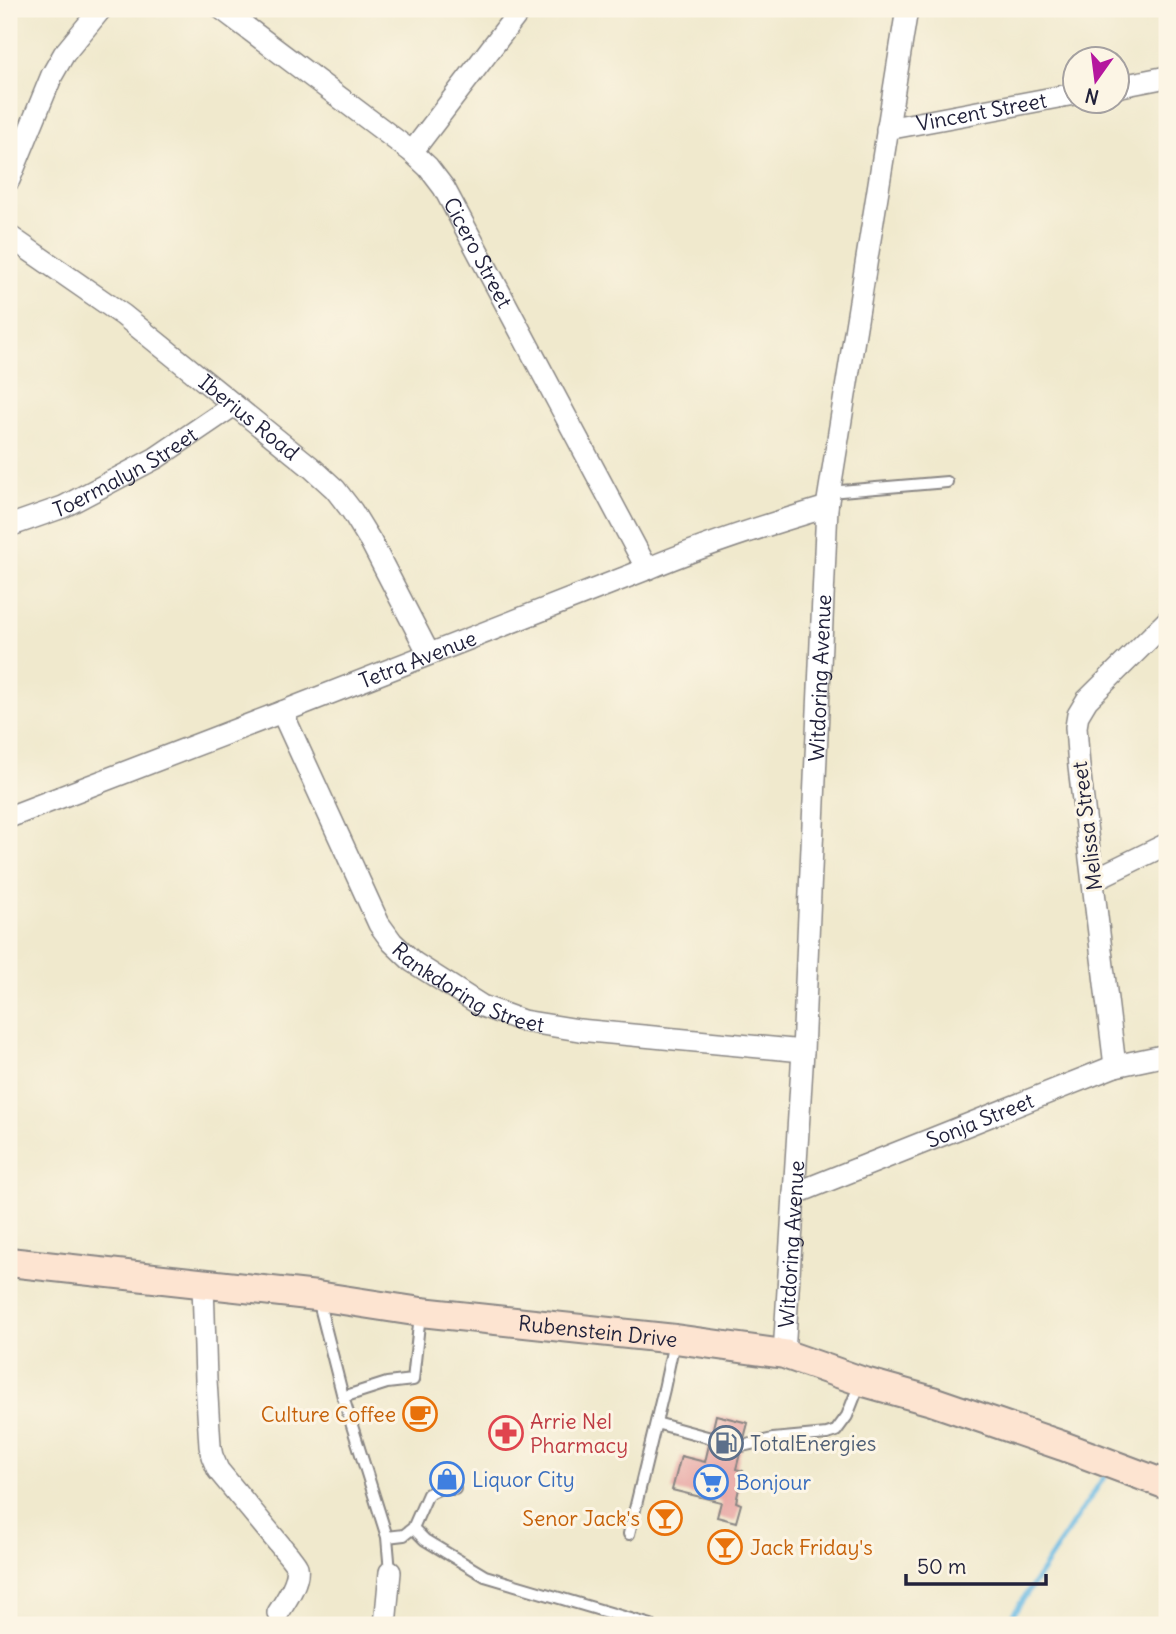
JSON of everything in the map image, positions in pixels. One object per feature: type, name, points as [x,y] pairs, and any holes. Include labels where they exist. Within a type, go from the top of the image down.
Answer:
[{"type":"street","points":[[9,180],[58,64],[74,40],[101,9]]},
{"type":"street","name":"Cicero Street","points":[[222,9],[412,152],[444,188],[647,569]]},
{"type":"street","points":[[412,152],[521,9]]},
{"type":"street","name":"Witdoring Avenue","points":[[784,1354],[803,1051],[828,500],[907,9]]},
{"type":"street","points":[[1130,84],[1167,77]]},
{"type":"street","name":"Vincent Street","points":[[887,129],[1060,97]]},
{"type":"street","name":"Iberius Road","points":[[9,236],[123,314],[313,468],[335,489],[371,542],[429,654]]},
{"type":"street","name":"Toermalyn Street","points":[[9,526],[62,507],[156,458],[234,405]]},
{"type":"street","name":"Tetra Avenue","points":[[9,817],[691,550],[828,500]]},
{"type":"street","name":"Melissa Street","points":[[1115,1066],[1076,727],[1087,700],[1167,621]]},
{"type":"street","name":"Rankdoring Street","points":[[282,712],[379,924],[391,942],[413,962],[452,988],[482,1006],[523,1021],[579,1030],[803,1051]]},
{"type":"street","points":[[1093,880],[1167,844]]},
{"type":"street","name":"Sonja Street","points":[[794,1194],[1115,1066],[1167,1055]]},
{"type":"street","name":"Rubenstein Drive","points":[[9,1262],[317,1296],[421,1312],[675,1339],[784,1354],[925,1406],[1062,1446],[1167,1485]]},
{"type":"street","points":[[203,1284],[212,1456],[218,1470],[296,1567],[293,1586],[278,1613]]},
{"type":"street","points":[[385,1625],[390,1572]]},
{"type":"lane","points":[[828,500],[947,482]]},
{"type":"lane","points":[[317,1296],[342,1397],[387,1537],[390,1572]]},
{"type":"lane","points":[[342,1397],[387,1383],[413,1380],[421,1312]]},
{"type":"lane","points":[[629,1534],[675,1339]]},
{"type":"lane","points":[[742,1446],[836,1431],[847,1416],[861,1381]]},
{"type":"lane","points":[[656,1423],[710,1438]]},
{"type":"lane","points":[[387,1537],[404,1535],[413,1528],[428,1494],[441,1488],[455,1489]]},
{"type":"lane","points":[[413,1528],[425,1540],[485,1576],[651,1625]]},
{"type":"building","points":[[716,1415],[748,1423],[736,1469],[743,1471],[736,1502],[741,1504],[736,1522],[717,1517],[721,1502],[672,1490],[681,1456],[705,1462]]},
{"type":"waterway","points":[[1006,1625],[1108,1471]]},
{"type":"place","name":"Culture Coffee","points":[[420,1414]]},
{"type":"place","name":"Arrie Nel Pharmacy","points":[[506,1433]]},
{"type":"place","name":"TotalEnergies","points":[[726,1443]]},
{"type":"place","name":"Liquor City","points":[[447,1479]]},
{"type":"place","name":"Bonjour","points":[[711,1482]]},
{"type":"place","name":"Senor Jack's","points":[[665,1518]]},
{"type":"place","name":"Jack Friday's","points":[[725,1547]]}]
